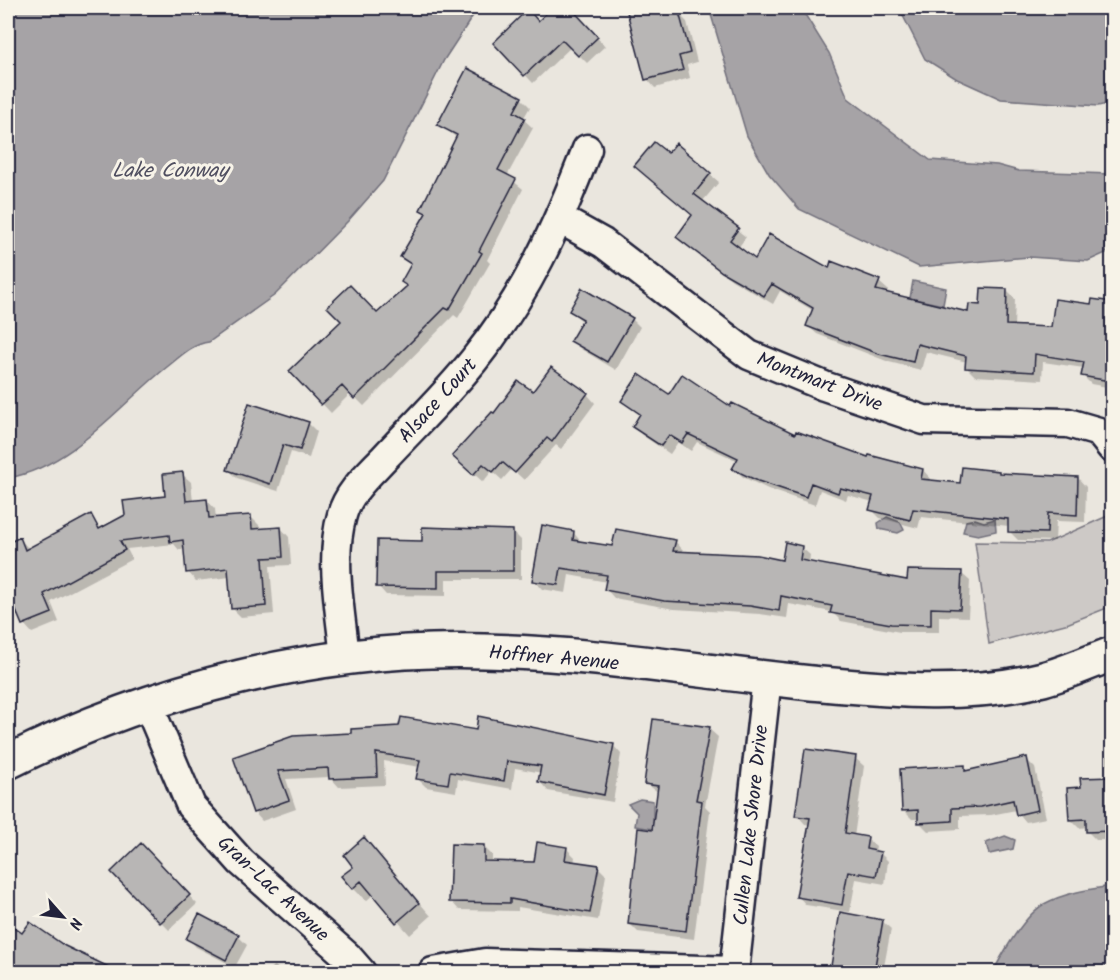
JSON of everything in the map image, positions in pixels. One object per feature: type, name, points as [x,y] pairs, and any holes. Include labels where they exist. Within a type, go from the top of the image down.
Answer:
[{"type":"main road","name":"Hoffner Avenue","points":[[8,762],[50,740],[147,702],[213,684],[345,659],[419,651],[485,651],[902,692],[971,690],[1043,679],[1113,654]]},
{"type":"street","name":"Alsace Court","points":[[345,659],[336,548],[343,512],[358,486],[473,362],[507,316],[537,267],[560,219],[587,148]]},
{"type":"street","name":"Montmart Drive","points":[[560,219],[603,243],[749,355],[824,386],[924,420],[1068,423],[1099,432],[1113,448]]},
{"type":"street","name":"Cullen Lake Shore Drive","points":[[734,972],[767,678]]},
{"type":"street","name":"Gran-Lac Avenue","points":[[147,702],[191,806],[241,862],[347,956],[361,972]]},
{"type":"street","points":[[433,972],[485,963],[734,972]]},
{"type":"shaded area","points":[[1112,514],[1112,606],[1069,623],[989,644],[975,542],[1047,543]]},
{"type":"water","name":"Lake Conway","points":[[8,8],[478,8],[444,60],[383,181],[348,221],[275,295],[209,342],[197,345],[182,355],[74,448],[31,471],[8,478]]},
{"type":"water","points":[[709,8],[801,8],[829,53],[848,98],[930,160],[997,165],[1019,171],[1112,174],[1112,244],[1108,252],[1088,261],[1029,257],[919,267],[799,209],[769,174],[747,136]]},
{"type":"water","points":[[899,8],[1112,8],[1112,103],[1098,106],[1001,99],[957,79],[925,59]]},
{"type":"water","points":[[913,281],[946,288],[943,305],[910,298]]},
{"type":"water","points":[[887,517],[900,522],[904,530],[898,533],[879,529],[878,523]]},
{"type":"water","points":[[975,519],[984,522],[995,519],[996,531],[978,535],[963,532],[966,521]]},
{"type":"water","points":[[640,799],[653,801],[653,829],[635,826],[637,813],[628,804]]},
{"type":"water","points":[[1005,836],[1015,840],[1013,849],[989,854],[986,843]]},
{"type":"water","points":[[1112,886],[1112,972],[993,972],[1022,926],[1044,904],[1069,894]]},
{"type":"building","points":[[552,8],[571,8],[598,37],[578,56],[562,40],[524,76],[493,43],[528,9],[538,21]]},
{"type":"building","points":[[626,8],[667,8],[669,14],[679,12],[690,53],[679,56],[683,70],[645,80]]},
{"type":"building","points":[[467,68],[522,97],[514,112],[525,118],[498,170],[516,179],[479,251],[482,253],[449,310],[445,308],[354,399],[342,386],[321,405],[289,371],[341,321],[327,307],[350,285],[377,313],[407,286],[401,282],[411,264],[400,257],[426,213],[420,210],[457,135],[437,125]]},
{"type":"building","points":[[654,142],[668,153],[676,143],[711,173],[694,194],[739,228],[730,240],[755,259],[769,234],[829,268],[831,261],[880,280],[876,290],[968,312],[969,304],[980,305],[981,288],[1007,289],[1006,325],[1051,327],[1055,299],[1091,304],[1092,299],[1113,302],[1110,381],[1081,376],[1084,362],[1035,354],[1034,372],[965,368],[966,356],[917,344],[913,362],[879,354],[806,326],[813,308],[772,284],[764,296],[722,272],[676,237],[692,215],[634,166]]},
{"type":"building","points":[[582,288],[633,318],[607,362],[570,341],[583,319],[569,311]]},
{"type":"building","points":[[551,367],[588,393],[552,442],[547,438],[515,473],[502,462],[493,472],[483,464],[473,475],[452,456],[492,412],[494,413],[518,381],[533,391]]},
{"type":"building","points":[[639,374],[669,394],[682,374],[730,406],[732,403],[795,434],[796,431],[868,457],[869,455],[923,469],[921,479],[960,483],[962,467],[999,471],[999,473],[1078,477],[1077,515],[1048,513],[1047,533],[1008,532],[1008,519],[913,509],[910,520],[869,510],[873,496],[840,488],[838,493],[811,483],[806,497],[758,481],[732,469],[738,458],[688,434],[682,443],[669,435],[661,446],[632,427],[640,414],[621,401]]},
{"type":"building","points":[[249,403],[309,422],[300,450],[283,445],[270,484],[227,470]]},
{"type":"building","points":[[183,472],[186,501],[207,499],[209,518],[251,515],[252,529],[281,527],[283,557],[263,558],[266,606],[231,609],[228,568],[186,573],[183,540],[170,542],[169,535],[120,541],[125,550],[44,594],[52,613],[22,625],[14,606],[8,608],[8,543],[20,537],[25,550],[91,514],[99,529],[125,515],[123,501],[165,496],[163,474]]},
{"type":"building","points":[[542,525],[574,531],[573,540],[612,546],[616,529],[676,540],[673,551],[758,555],[782,560],[785,542],[802,546],[800,560],[907,580],[908,570],[962,571],[960,609],[931,608],[931,625],[891,624],[830,613],[832,606],[781,596],[779,611],[750,606],[664,601],[604,590],[607,575],[561,568],[558,585],[532,581]]},
{"type":"building","points":[[422,527],[513,530],[513,571],[438,571],[438,588],[376,587],[377,540],[422,541]]},
{"type":"building","points":[[478,716],[614,744],[604,795],[538,782],[541,766],[507,761],[504,781],[450,772],[448,784],[416,779],[420,760],[376,753],[377,777],[329,779],[328,768],[278,771],[289,800],[253,813],[233,757],[293,736],[351,733],[351,729],[399,726],[401,717],[476,730]]},
{"type":"building","points":[[653,719],[710,727],[696,800],[702,801],[686,931],[628,924],[638,828],[652,830],[658,786],[644,784]]},
{"type":"building","points":[[805,749],[856,756],[845,833],[868,837],[866,849],[881,852],[876,876],[848,871],[842,905],[796,897],[810,818],[795,816]]},
{"type":"building","points":[[1027,757],[1038,810],[1016,815],[1013,800],[981,807],[952,808],[952,821],[918,823],[918,810],[902,811],[900,769],[965,765],[965,771]]},
{"type":"building","points":[[1113,777],[1113,831],[1086,832],[1086,819],[1069,820],[1067,788],[1081,787],[1080,778]]},
{"type":"building","points":[[364,837],[419,903],[396,923],[361,881],[352,889],[341,876],[353,867],[344,855]]},
{"type":"building","points":[[537,842],[567,847],[565,860],[599,865],[590,913],[510,899],[510,903],[449,902],[451,844],[484,845],[484,861],[534,862]]},
{"type":"building","points":[[141,843],[190,895],[160,923],[111,872]]},
{"type":"building","points":[[840,912],[883,920],[874,972],[830,972]]},
{"type":"building","points":[[199,914],[239,935],[226,960],[186,939]]},
{"type":"building","points":[[30,922],[65,946],[119,972],[8,972],[8,923],[22,933]]}]
